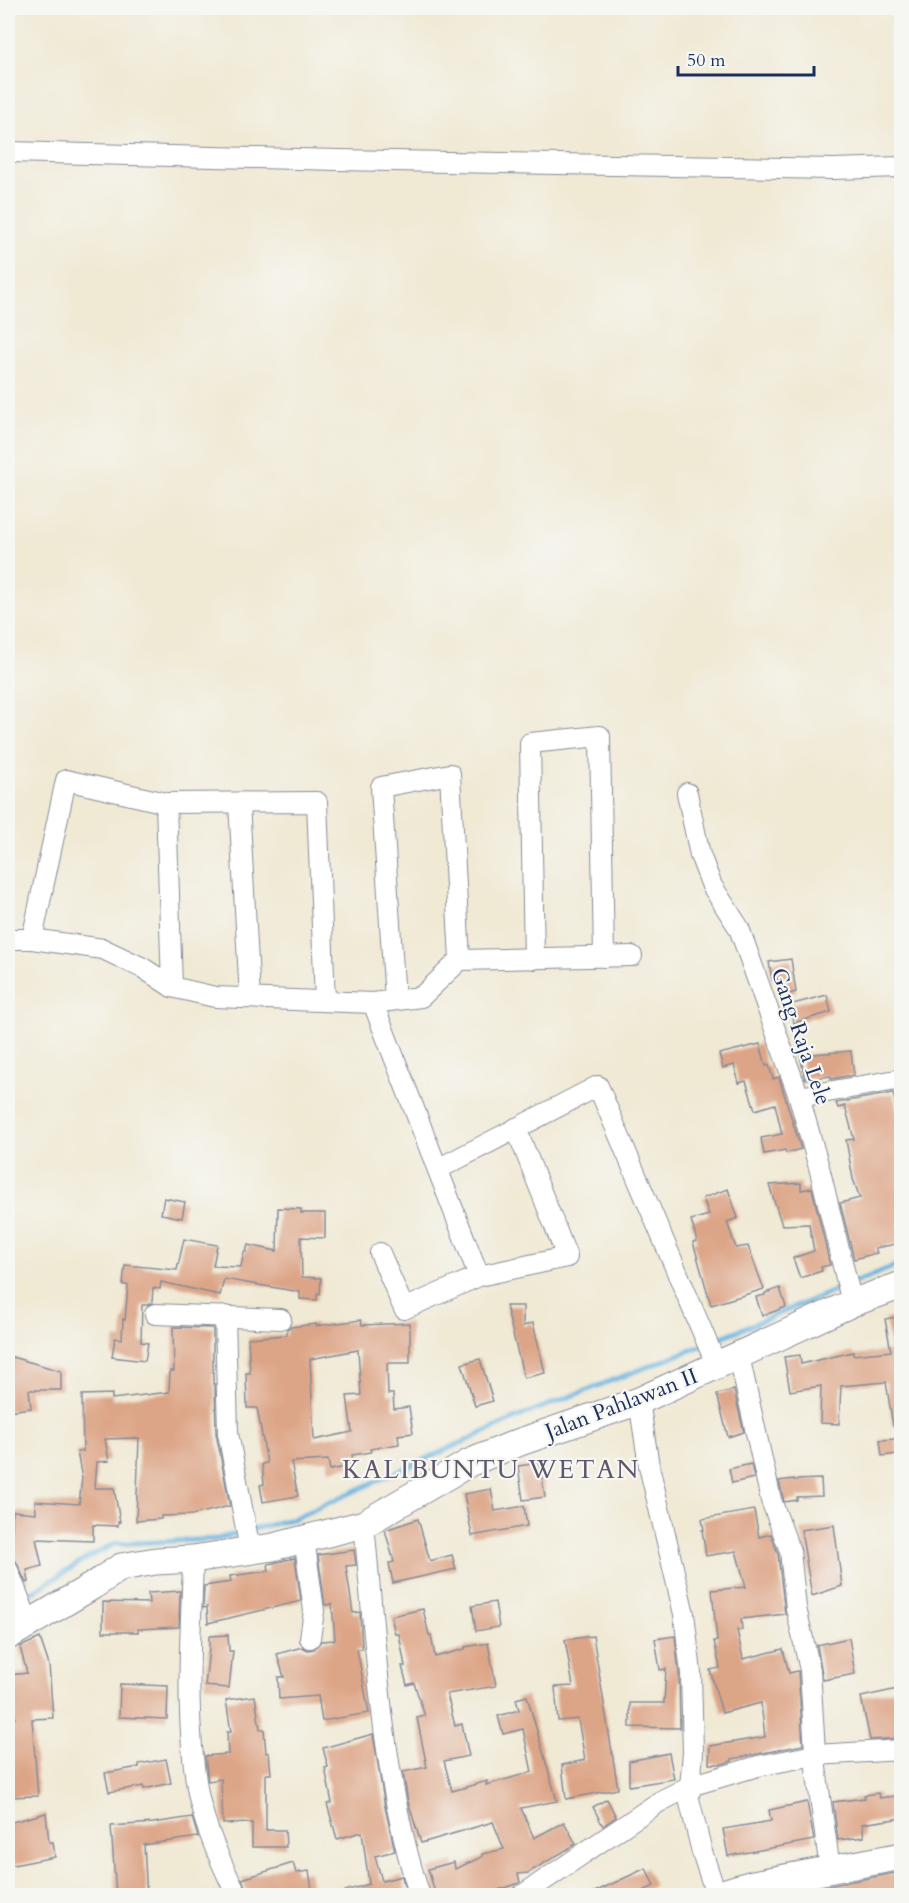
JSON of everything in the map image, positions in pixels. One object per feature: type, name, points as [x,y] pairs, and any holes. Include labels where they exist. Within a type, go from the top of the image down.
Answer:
[{"type":"street","points":[[8,152],[809,168],[902,167]]},
{"type":"street","points":[[534,958],[530,743],[600,736],[604,957]]},
{"type":"street","points":[[395,1000],[381,788],[450,774],[460,960]]},
{"type":"street","points":[[32,939],[66,780],[166,803],[317,802],[325,1001]]},
{"type":"street","name":"Gang Raja Lele","points":[[687,793],[700,855],[712,886],[739,928],[799,1097],[820,1172],[851,1302]]},
{"type":"street","points":[[166,803],[172,987]]},
{"type":"street","points":[[238,803],[250,998]]},
{"type":"street","points":[[11,939],[32,939],[103,949],[143,968],[172,987],[215,997],[373,1003],[421,997],[460,960],[632,956]]},
{"type":"street","points":[[373,1003],[479,1276]]},
{"type":"street","points":[[799,1097],[902,1079]]},
{"type":"street","points":[[438,1169],[598,1086],[728,1360],[771,1500],[790,1551],[796,1608],[810,1670],[816,1761],[830,1869]]},
{"type":"street","points":[[380,1253],[404,1309],[479,1276],[567,1257],[516,1128]]},
{"type":"street","name":"Jalan Pahlawan II","points":[[20,1624],[121,1567],[156,1561],[193,1559],[249,1545],[304,1538],[364,1524],[469,1463],[520,1442],[639,1401],[851,1302],[902,1285]]},
{"type":"street","points":[[155,1314],[280,1319]]},
{"type":"street","points":[[225,1316],[228,1433],[249,1545]]},
{"type":"street","points":[[639,1401],[649,1466],[684,1614],[691,1674],[693,1752],[690,1793],[702,1852],[714,1895],[753,1890],[830,1869],[902,1856]]},
{"type":"street","points":[[364,1524],[387,1758],[406,1852],[420,1896]]},
{"type":"street","points":[[304,1538],[314,1611],[310,1638]]},
{"type":"street","points":[[193,1559],[189,1718],[198,1793],[213,1845],[237,1896]]},
{"type":"street","points":[[8,1570],[15,1590],[20,1624]]},
{"type":"street","points":[[521,1896],[659,1802],[690,1793],[758,1767],[902,1750]]},
{"type":"building","points":[[791,959],[796,992],[783,996],[778,979],[772,980],[769,962]]},
{"type":"building","points":[[827,995],[831,1012],[794,1023],[789,1005]]},
{"type":"building","points":[[760,1044],[766,1066],[769,1065],[773,1079],[779,1077],[801,1149],[786,1153],[785,1150],[764,1154],[761,1138],[782,1134],[775,1104],[755,1110],[746,1081],[739,1083],[734,1065],[723,1068],[719,1054]]},
{"type":"building","points":[[851,1051],[854,1075],[831,1079],[831,1076],[805,1079],[800,1055]]},
{"type":"building","points":[[893,1093],[902,1128],[902,1243],[875,1248],[877,1253],[854,1259],[840,1203],[860,1198],[853,1179],[846,1140],[854,1139],[845,1106],[838,1108],[836,1103]]},
{"type":"building","points":[[801,1183],[801,1190],[812,1188],[830,1265],[821,1267],[822,1271],[800,1278],[793,1258],[814,1251],[809,1224],[782,1225],[769,1185]]},
{"type":"building","points":[[728,1189],[738,1218],[727,1222],[736,1248],[748,1246],[764,1289],[711,1305],[693,1242],[697,1241],[691,1220],[709,1215],[703,1198]]},
{"type":"building","points":[[164,1198],[185,1202],[182,1218],[161,1214]]},
{"type":"building","points":[[278,1208],[301,1209],[301,1213],[325,1213],[325,1238],[301,1237],[302,1277],[321,1278],[320,1294],[317,1293],[317,1300],[300,1299],[300,1292],[224,1279],[220,1295],[161,1282],[160,1289],[153,1288],[152,1303],[142,1305],[141,1342],[148,1343],[145,1361],[112,1357],[115,1338],[122,1339],[123,1319],[125,1320],[128,1285],[123,1285],[125,1265],[177,1270],[184,1239],[217,1245],[213,1266],[241,1267],[248,1245],[277,1251]]},
{"type":"building","points":[[780,1288],[786,1307],[762,1316],[756,1297]]},
{"type":"building","points":[[506,1306],[523,1306],[523,1326],[533,1323],[545,1373],[524,1378]]},
{"type":"building","points":[[902,1316],[902,1425],[893,1426],[886,1382],[841,1386],[839,1424],[820,1423],[821,1386],[790,1391],[784,1357],[800,1355],[801,1364],[853,1352],[853,1355],[891,1351],[885,1319]]},
{"type":"building","points":[[361,1320],[362,1325],[410,1323],[410,1363],[387,1363],[388,1394],[393,1394],[394,1409],[409,1407],[413,1433],[398,1435],[399,1444],[352,1455],[353,1460],[349,1460],[350,1466],[330,1470],[328,1460],[291,1462],[298,1496],[263,1502],[260,1485],[264,1484],[262,1464],[267,1463],[257,1408],[247,1408],[246,1373],[250,1373],[248,1338],[287,1335],[287,1329],[290,1327],[316,1324],[316,1326]],"holes":[[[358,1350],[361,1395],[347,1396],[352,1432],[314,1440],[310,1359]]]},
{"type":"building","points":[[173,1327],[213,1328],[216,1433],[230,1506],[192,1515],[161,1516],[161,1519],[136,1521],[139,1438],[105,1439],[109,1461],[97,1462],[95,1488],[114,1488],[120,1522],[118,1526],[93,1525],[93,1541],[36,1539],[42,1566],[27,1570],[29,1582],[26,1583],[16,1561],[8,1558],[8,1539],[11,1539],[13,1511],[36,1513],[35,1501],[79,1504],[82,1478],[77,1452],[83,1451],[82,1395],[112,1394],[112,1399],[169,1392],[170,1371],[174,1371]]},
{"type":"building","points":[[12,1357],[61,1371],[61,1390],[29,1390],[31,1408],[8,1411],[8,1374]]},
{"type":"building","points":[[480,1359],[493,1401],[475,1406],[462,1364]]},
{"type":"building","points":[[734,1390],[744,1432],[728,1437],[717,1394]]},
{"type":"building","points":[[897,1439],[898,1454],[882,1456],[880,1440]]},
{"type":"building","points":[[540,1463],[545,1497],[523,1500],[518,1466]]},
{"type":"building","points":[[751,1464],[754,1478],[732,1483],[729,1469]]},
{"type":"building","points":[[821,1479],[822,1496],[797,1497],[797,1500],[784,1502],[779,1481]]},
{"type":"building","points":[[491,1489],[495,1511],[524,1506],[527,1526],[472,1536],[464,1494]]},
{"type":"building","points":[[754,1510],[759,1537],[771,1534],[778,1554],[785,1614],[741,1619],[742,1630],[737,1630],[743,1659],[783,1649],[789,1673],[798,1671],[803,1745],[732,1759],[722,1764],[709,1764],[710,1746],[765,1737],[761,1703],[722,1713],[710,1670],[720,1668],[714,1641],[717,1641],[712,1590],[746,1587],[736,1551],[706,1556],[702,1530],[704,1530],[702,1519]]},
{"type":"building","points":[[418,1519],[430,1561],[452,1555],[456,1569],[393,1583],[389,1563],[394,1562],[385,1530]]},
{"type":"building","points":[[834,1525],[842,1586],[812,1596],[801,1530]]},
{"type":"building","points":[[354,1550],[356,1565],[346,1566],[353,1613],[360,1612],[362,1649],[357,1649],[369,1713],[322,1721],[318,1696],[279,1699],[278,1677],[284,1677],[277,1654],[302,1647],[308,1650],[314,1649],[321,1641],[335,1640],[332,1604],[325,1605],[318,1555]]},
{"type":"building","points":[[295,1558],[301,1601],[208,1623],[207,1607],[203,1608],[204,1586],[231,1582],[230,1576],[269,1571],[268,1564]]},
{"type":"building","points":[[180,1591],[179,1627],[138,1629],[138,1632],[103,1632],[103,1602],[149,1603],[148,1593]]},
{"type":"building","points":[[495,1602],[499,1627],[476,1631],[472,1606]]},
{"type":"building","points":[[423,1609],[435,1657],[465,1649],[465,1647],[488,1643],[496,1686],[447,1694],[455,1726],[462,1724],[469,1756],[444,1761],[452,1791],[487,1781],[486,1785],[532,1772],[523,1729],[503,1734],[498,1716],[519,1710],[516,1699],[527,1696],[557,1801],[521,1808],[534,1838],[564,1822],[576,1844],[528,1873],[518,1874],[520,1882],[517,1884],[478,1896],[436,1896],[428,1869],[454,1862],[455,1869],[482,1857],[482,1854],[504,1849],[493,1822],[421,1843],[408,1802],[403,1772],[427,1767],[417,1718],[425,1716],[414,1683],[407,1685],[402,1666],[405,1666],[399,1634],[395,1634],[391,1616]]},
{"type":"building","points":[[228,1635],[229,1651],[233,1651],[229,1688],[205,1686],[209,1636]]},
{"type":"building","points":[[593,1636],[618,1789],[566,1799],[562,1765],[585,1760],[578,1719],[558,1721],[555,1687],[573,1686],[565,1640]]},
{"type":"building","points":[[675,1636],[679,1674],[680,1728],[630,1727],[630,1703],[664,1703],[666,1669],[660,1670],[655,1639]]},
{"type":"building","points":[[40,1638],[49,1665],[53,1718],[32,1719],[38,1796],[8,1797],[8,1719],[15,1718],[9,1675],[27,1673],[20,1647]]},
{"type":"building","points":[[849,1638],[855,1674],[823,1680],[817,1645]]},
{"type":"building","points":[[120,1684],[168,1686],[167,1719],[119,1717]]},
{"type":"building","points":[[902,1688],[902,1738],[870,1740],[861,1697]]},
{"type":"building","points":[[255,1696],[260,1729],[264,1729],[266,1753],[269,1753],[271,1774],[266,1774],[266,1830],[285,1830],[286,1847],[252,1847],[252,1823],[223,1824],[221,1779],[208,1781],[205,1756],[228,1754],[227,1732],[231,1732],[226,1700]]},
{"type":"building","points":[[373,1734],[395,1851],[375,1856],[382,1881],[402,1876],[407,1896],[345,1896],[345,1891],[369,1884],[362,1832],[337,1839],[327,1804],[332,1803],[325,1768],[328,1767],[323,1748]]},
{"type":"building","points":[[669,1753],[674,1779],[629,1786],[629,1761]]},
{"type":"building","points":[[166,1759],[171,1783],[144,1789],[143,1786],[109,1792],[105,1773]]},
{"type":"building","points":[[878,1793],[879,1798],[902,1795],[902,1818],[862,1824],[864,1837],[838,1840],[833,1802],[865,1798],[864,1795]]},
{"type":"building","points":[[607,1799],[616,1817],[603,1826],[593,1807]]},
{"type":"building","points":[[807,1802],[814,1840],[728,1856],[723,1829],[771,1821],[769,1810]]},
{"type":"building","points":[[46,1813],[49,1842],[53,1842],[55,1857],[8,1866],[8,1823]]},
{"type":"building","points":[[192,1817],[198,1837],[144,1845],[147,1896],[116,1896],[111,1826]]},
{"type":"building","points":[[293,1863],[296,1873],[309,1871],[312,1889],[278,1895],[278,1890],[261,1896],[249,1896],[242,1879]]},
{"type":"building","points":[[646,1868],[654,1886],[633,1896],[586,1896]]},
{"type":"building","points":[[895,1873],[901,1896],[873,1896],[872,1892],[850,1896],[812,1896],[812,1889]]},
{"type":"waterway","points":[[712,1341],[902,1263]]},
{"type":"waterway","points":[[8,1607],[114,1544],[217,1539],[295,1518],[525,1414],[704,1345]]},
{"type":"district","name":"KALIBUNTU WETAN","points":[[491,1469]]}]
